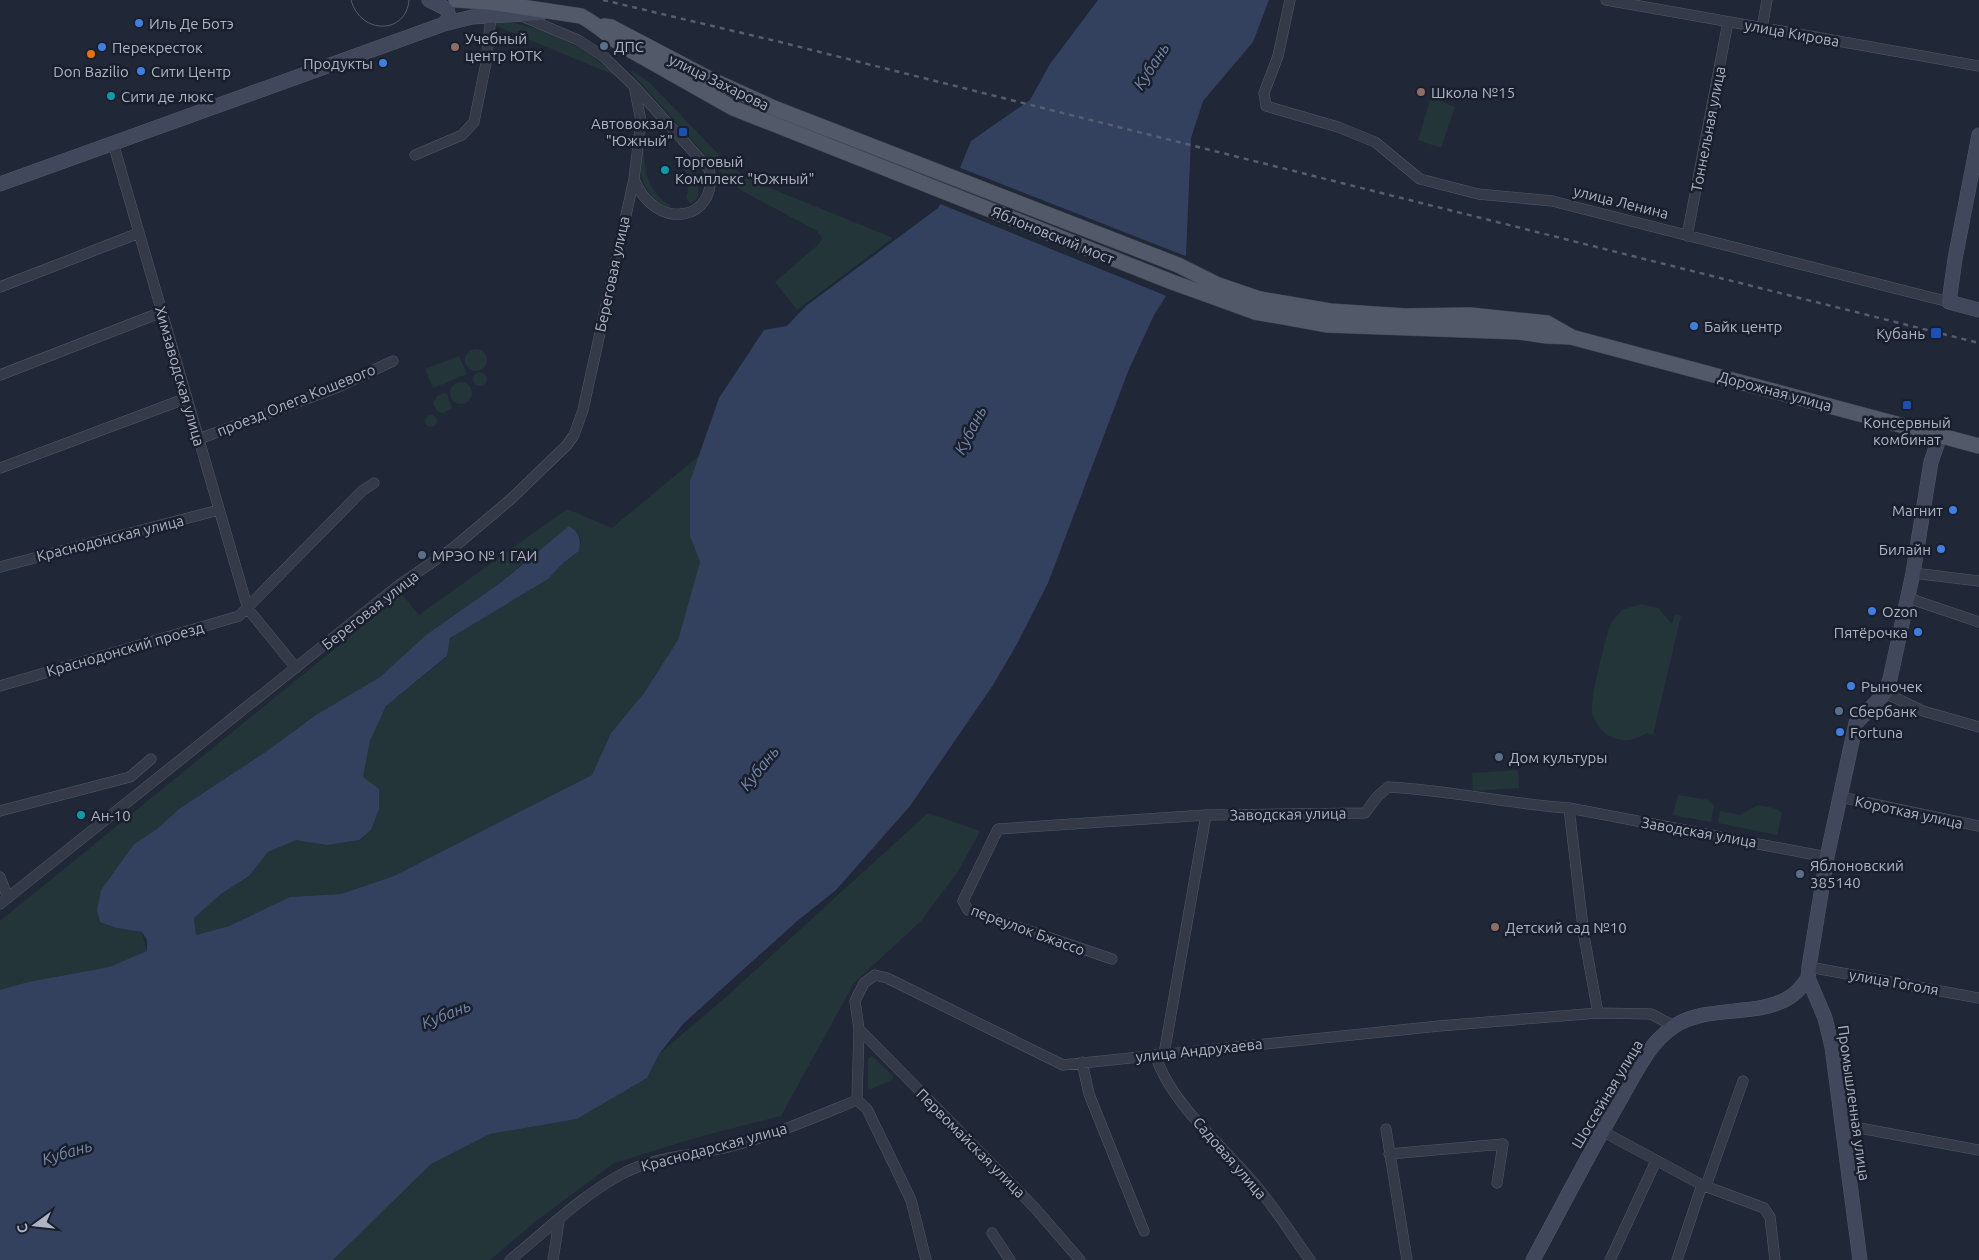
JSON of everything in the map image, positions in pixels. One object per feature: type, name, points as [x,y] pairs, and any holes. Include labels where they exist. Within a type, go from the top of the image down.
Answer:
[{"type":"main road","points":[[429,0],[447,8],[449,17],[444,24]]},
{"type":"main road","name":"улица Захарова","points":[[459,0],[490,6],[566,13],[581,16],[595,24],[611,27],[786,121]]},
{"type":"main road","name":"улица Захарова","points":[[534,0],[566,13]]},
{"type":"main road","points":[[0,184],[444,24],[472,17],[490,6],[519,15],[566,13]]},
{"type":"main road","name":"Яблоновский мост","points":[[786,121],[1178,265],[1216,284],[1260,299],[1329,318]]},
{"type":"main road","points":[[1949,302],[1954,259],[1979,135]]},
{"type":"main road","name":"улица Ленина","points":[[1949,302],[1979,310]]},
{"type":"main road","name":"Дорожная улица","points":[[1329,318],[1470,315],[1547,323],[1571,337],[1979,446]]},
{"type":"main road","points":[[1809,972],[1827,858],[1856,723],[1885,693],[1890,679],[1913,572],[1931,462],[1940,436]]},
{"type":"main road","name":"Шоссейная улица","points":[[1533,1260],[1602,1131],[1646,1056],[1662,1036],[1674,1026],[1693,1018],[1774,1004],[1790,997],[1809,972]]},
{"type":"main road","name":"Промышленная улица","points":[[1809,972],[1827,1025],[1843,1125],[1860,1260]]},
{"type":"street","name":"улица Ленина","points":[[1290,0],[1278,56],[1264,93],[1266,106],[1338,127],[1375,142],[1420,179],[1478,194],[1552,202],[1949,302]]},
{"type":"street","name":"улица Кирова","points":[[1606,0],[1979,66]]},
{"type":"street","points":[[1762,28],[1767,0]]},
{"type":"street","points":[[415,155],[462,136],[474,122],[486,63],[490,6]]},
{"type":"street","name":"Береговая улица","points":[[519,15],[578,40],[604,57],[634,86],[709,169],[712,180],[710,189],[697,209],[671,214],[653,207],[644,198],[634,179]]},
{"type":"street","name":"Тоннельная улица","points":[[1687,236],[1728,22]]},
{"type":"street","name":"Береговая улица","points":[[4,901],[399,585],[453,548],[530,482],[567,445],[574,435],[583,410],[634,179],[640,129],[640,111],[634,86]]},
{"type":"street","points":[[640,129],[648,120],[662,118]]},
{"type":"street","name":"Химзаводская улица","points":[[113,143],[248,609],[296,668]]},
{"type":"street","points":[[0,287],[139,234]]},
{"type":"street","points":[[0,376],[162,312]]},
{"type":"street","name":"проезд Олега Кошевого","points":[[199,439],[338,387],[393,361]]},
{"type":"street","points":[[0,468],[187,398]]},
{"type":"street","points":[[248,609],[252,602],[355,498],[374,483]]},
{"type":"street","name":"Краснодонская улица","points":[[0,567],[219,510]]},
{"type":"street","points":[[1913,572],[1979,582]]},
{"type":"street","points":[[1908,598],[1979,622]]},
{"type":"street","name":"Краснодонский проезд","points":[[0,686],[239,616],[248,609]]},
{"type":"street","points":[[1885,693],[1923,711],[1979,727]]},
{"type":"street","points":[[0,811],[130,777],[151,759]]},
{"type":"street","name":"Заводская улица","points":[[994,832],[998,829],[1206,815],[1365,813],[1376,796],[1388,787],[1426,789],[1530,805],[1570,808],[1827,858]]},
{"type":"street","name":"Короткая улица","points":[[1840,797],[1979,826]]},
{"type":"street","points":[[1570,808],[1584,936],[1598,1013]]},
{"type":"street","points":[[1160,1055],[1206,815]]},
{"type":"street","name":"переулок Бжассо","points":[[994,832],[963,901],[965,907],[968,910],[1112,959]]},
{"type":"street","points":[[0,877],[4,901]]},
{"type":"street","name":"улица Гоголя","points":[[1809,972],[1979,998]]},
{"type":"street","name":"улица Андрухаева","points":[[857,1100],[858,1029],[855,1001],[864,983],[875,975],[887,978],[1062,1065],[1439,1026],[1598,1013],[1652,1014],[1674,1026]]},
{"type":"street","name":"Первомайская улица","points":[[858,1029],[1034,1207],[1080,1260]]},
{"type":"street","name":"Садовая улица","points":[[1160,1055],[1162,1075],[1176,1095],[1254,1183],[1310,1260]]},
{"type":"street","points":[[1082,1062],[1089,1094],[1144,1231]]},
{"type":"street","points":[[1677,1260],[1743,1081]]},
{"type":"street","points":[[857,1100],[867,1109],[911,1200],[926,1260]]},
{"type":"street","name":"Краснодарская улица","points":[[510,1260],[597,1190],[622,1174],[645,1164],[724,1148],[775,1134],[857,1100]]},
{"type":"street","points":[[1843,1125],[1979,1150]]},
{"type":"street","points":[[1386,1128],[1407,1260]]},
{"type":"street","points":[[1602,1131],[1704,1185],[1764,1208],[1770,1217],[1775,1260]]},
{"type":"street","points":[[1389,1154],[1504,1144],[1497,1183]]},
{"type":"street","points":[[1610,1260],[1656,1160]]},
{"type":"street","points":[[554,1260],[559,1221]]},
{"type":"street","points":[[992,1233],[1010,1260]]},
{"type":"shaded area","points":[[502,20],[546,31],[579,48],[615,73],[614,75],[494,25]]},
{"type":"shaded area","points":[[633,71],[650,83],[730,166],[753,181],[893,238],[797,310],[775,282],[820,243],[822,238],[817,231],[744,192],[724,176],[631,72]]},
{"type":"shaded area","points":[[1431,97],[1455,107],[1441,148],[1418,140]]},
{"type":"shaded area","points":[[644,148],[646,173],[649,181],[657,195],[670,205],[669,209],[654,198],[644,183],[640,166]]},
{"type":"shaded area","points":[[679,158],[698,179],[698,197],[691,204],[686,198],[687,178]]},
{"type":"shaded area","points":[[476,349],[484,352],[487,360],[484,368],[476,371],[468,368],[465,360],[468,352]]},
{"type":"shaded area","points":[[459,356],[467,374],[433,388],[425,369]]},
{"type":"shaded area","points":[[480,372],[485,374],[487,379],[485,384],[480,386],[475,384],[473,379],[475,374]]},
{"type":"shaded area","points":[[461,382],[469,385],[472,393],[469,401],[461,404],[453,401],[450,393],[453,385]]},
{"type":"shaded area","points":[[444,393],[447,394],[452,408],[443,413],[437,411],[433,403],[437,396]]},
{"type":"shaded area","points":[[429,415],[433,415],[437,421],[433,427],[429,427],[425,423],[425,419]]},
{"type":"shaded area","points":[[699,456],[690,481],[690,536],[700,562],[678,640],[644,693],[611,733],[592,775],[394,876],[341,894],[290,897],[229,926],[196,935],[194,918],[221,894],[249,876],[268,852],[296,839],[327,845],[363,777],[370,741],[386,706],[447,657],[449,638],[548,579],[563,563],[579,551],[581,540],[577,531],[536,552],[500,583],[426,635],[380,677],[316,715],[264,753],[179,809],[157,829],[134,844],[101,890],[117,928],[142,932],[147,951],[109,967],[28,982],[0,990],[0,921],[402,594],[419,615],[567,509],[612,528]]},
{"type":"shaded area","points":[[1641,604],[1658,608],[1672,624],[1675,614],[1681,616],[1653,735],[1647,733],[1635,739],[1623,740],[1610,736],[1597,725],[1592,713],[1593,695],[1612,621],[1622,610]]},
{"type":"shaded area","points":[[1518,770],[1519,788],[1473,791],[1472,773]]},
{"type":"shaded area","points":[[1678,795],[1709,800],[1714,806],[1711,822],[1673,815]]},
{"type":"shaded area","points":[[1758,805],[1777,809],[1782,813],[1777,835],[1718,823],[1720,811],[1740,815]]},
{"type":"shaded area","points":[[928,813],[980,831],[959,870],[921,921],[854,983],[781,1116],[702,1136],[614,1163],[536,1221],[490,1260],[333,1260],[431,1164],[490,1134],[577,1119],[647,1078],[659,1054],[726,997]]},
{"type":"shaded area","points":[[872,1056],[893,1076],[892,1080],[871,1089],[868,1088],[868,1058]]},
{"type":"water","name":"Кубань","points":[[1098,0],[1269,0],[1253,42],[1203,101],[1191,138],[1186,255],[1175,282],[1154,315],[1129,369],[1048,583],[1017,644],[993,685],[910,806],[836,890],[796,922],[684,1023],[659,1054],[647,1078],[577,1119],[490,1134],[431,1164],[333,1260],[0,1260],[0,990],[28,982],[109,967],[147,951],[147,940],[142,932],[117,928],[100,922],[97,910],[101,890],[134,844],[157,829],[179,809],[264,753],[316,715],[380,677],[426,635],[500,583],[569,526],[579,537],[579,551],[563,563],[548,579],[450,638],[447,656],[386,706],[370,741],[363,777],[379,789],[379,809],[371,830],[359,840],[327,845],[296,840],[268,852],[249,876],[221,894],[194,918],[196,935],[229,926],[290,897],[341,894],[394,876],[592,775],[611,733],[644,693],[678,640],[700,562],[690,536],[690,481],[719,398],[764,330],[787,326],[806,306],[938,208],[956,178],[971,141],[1030,100],[1050,64]]},
{"type":"pier","points":[[958,167],[1188,257],[1169,297],[938,203]]},
{"type":"tram line","points":[[351,0],[356,12],[364,20],[373,25],[383,26],[392,24],[400,19],[406,11],[409,0]]},
{"type":"railway","points":[[603,0],[780,42],[1979,343]]},
{"type":"place","name":"Иль Де Ботэ","points":[[139,23]]},
{"type":"place","name":"ДПС","points":[[604,46]]},
{"type":"place","name":"Перекресток","points":[[102,47]]},
{"type":"place","name":"Учебный центр ЮТК","points":[[455,47]]},
{"type":"place","name":"Don Bazilio","points":[[91,54]]},
{"type":"place","name":"Продукты","points":[[383,63]]},
{"type":"place","name":"Сити Центр","points":[[141,71]]},
{"type":"place","name":"Школа №15","points":[[1421,92]]},
{"type":"place","name":"Сити де люкс","points":[[111,96]]},
{"type":"place","name":"Автовокзал \"Южный\"","points":[[683,132]]},
{"type":"place","name":"Торговый Комплекс \"Южный\"","points":[[665,170]]},
{"type":"place","name":"Байк центр","points":[[1694,326]]},
{"type":"place","name":"Кубань","points":[[1936,333]]},
{"type":"place","name":"Консервный комбинат","points":[[1907,405]]},
{"type":"place","name":"Магнит","points":[[1953,510]]},
{"type":"place","name":"Билайн","points":[[1941,549]]},
{"type":"place","name":"МРЭО № 1 ГАИ","points":[[422,555]]},
{"type":"place","name":"Ozon","points":[[1872,611]]},
{"type":"place","name":"Пятёрочка","points":[[1918,632]]},
{"type":"place","name":"Рыночек","points":[[1851,686]]},
{"type":"place","name":"Сбербанк","points":[[1839,711]]},
{"type":"place","name":"Fortuna","points":[[1840,732]]},
{"type":"place","name":"Дом культуры","points":[[1499,757]]},
{"type":"place","name":"Ан-10","points":[[81,815]]},
{"type":"place","name":"Яблоновский 385140","points":[[1800,874]]},
{"type":"place","name":"Детский сад №10","points":[[1495,927]]}]
